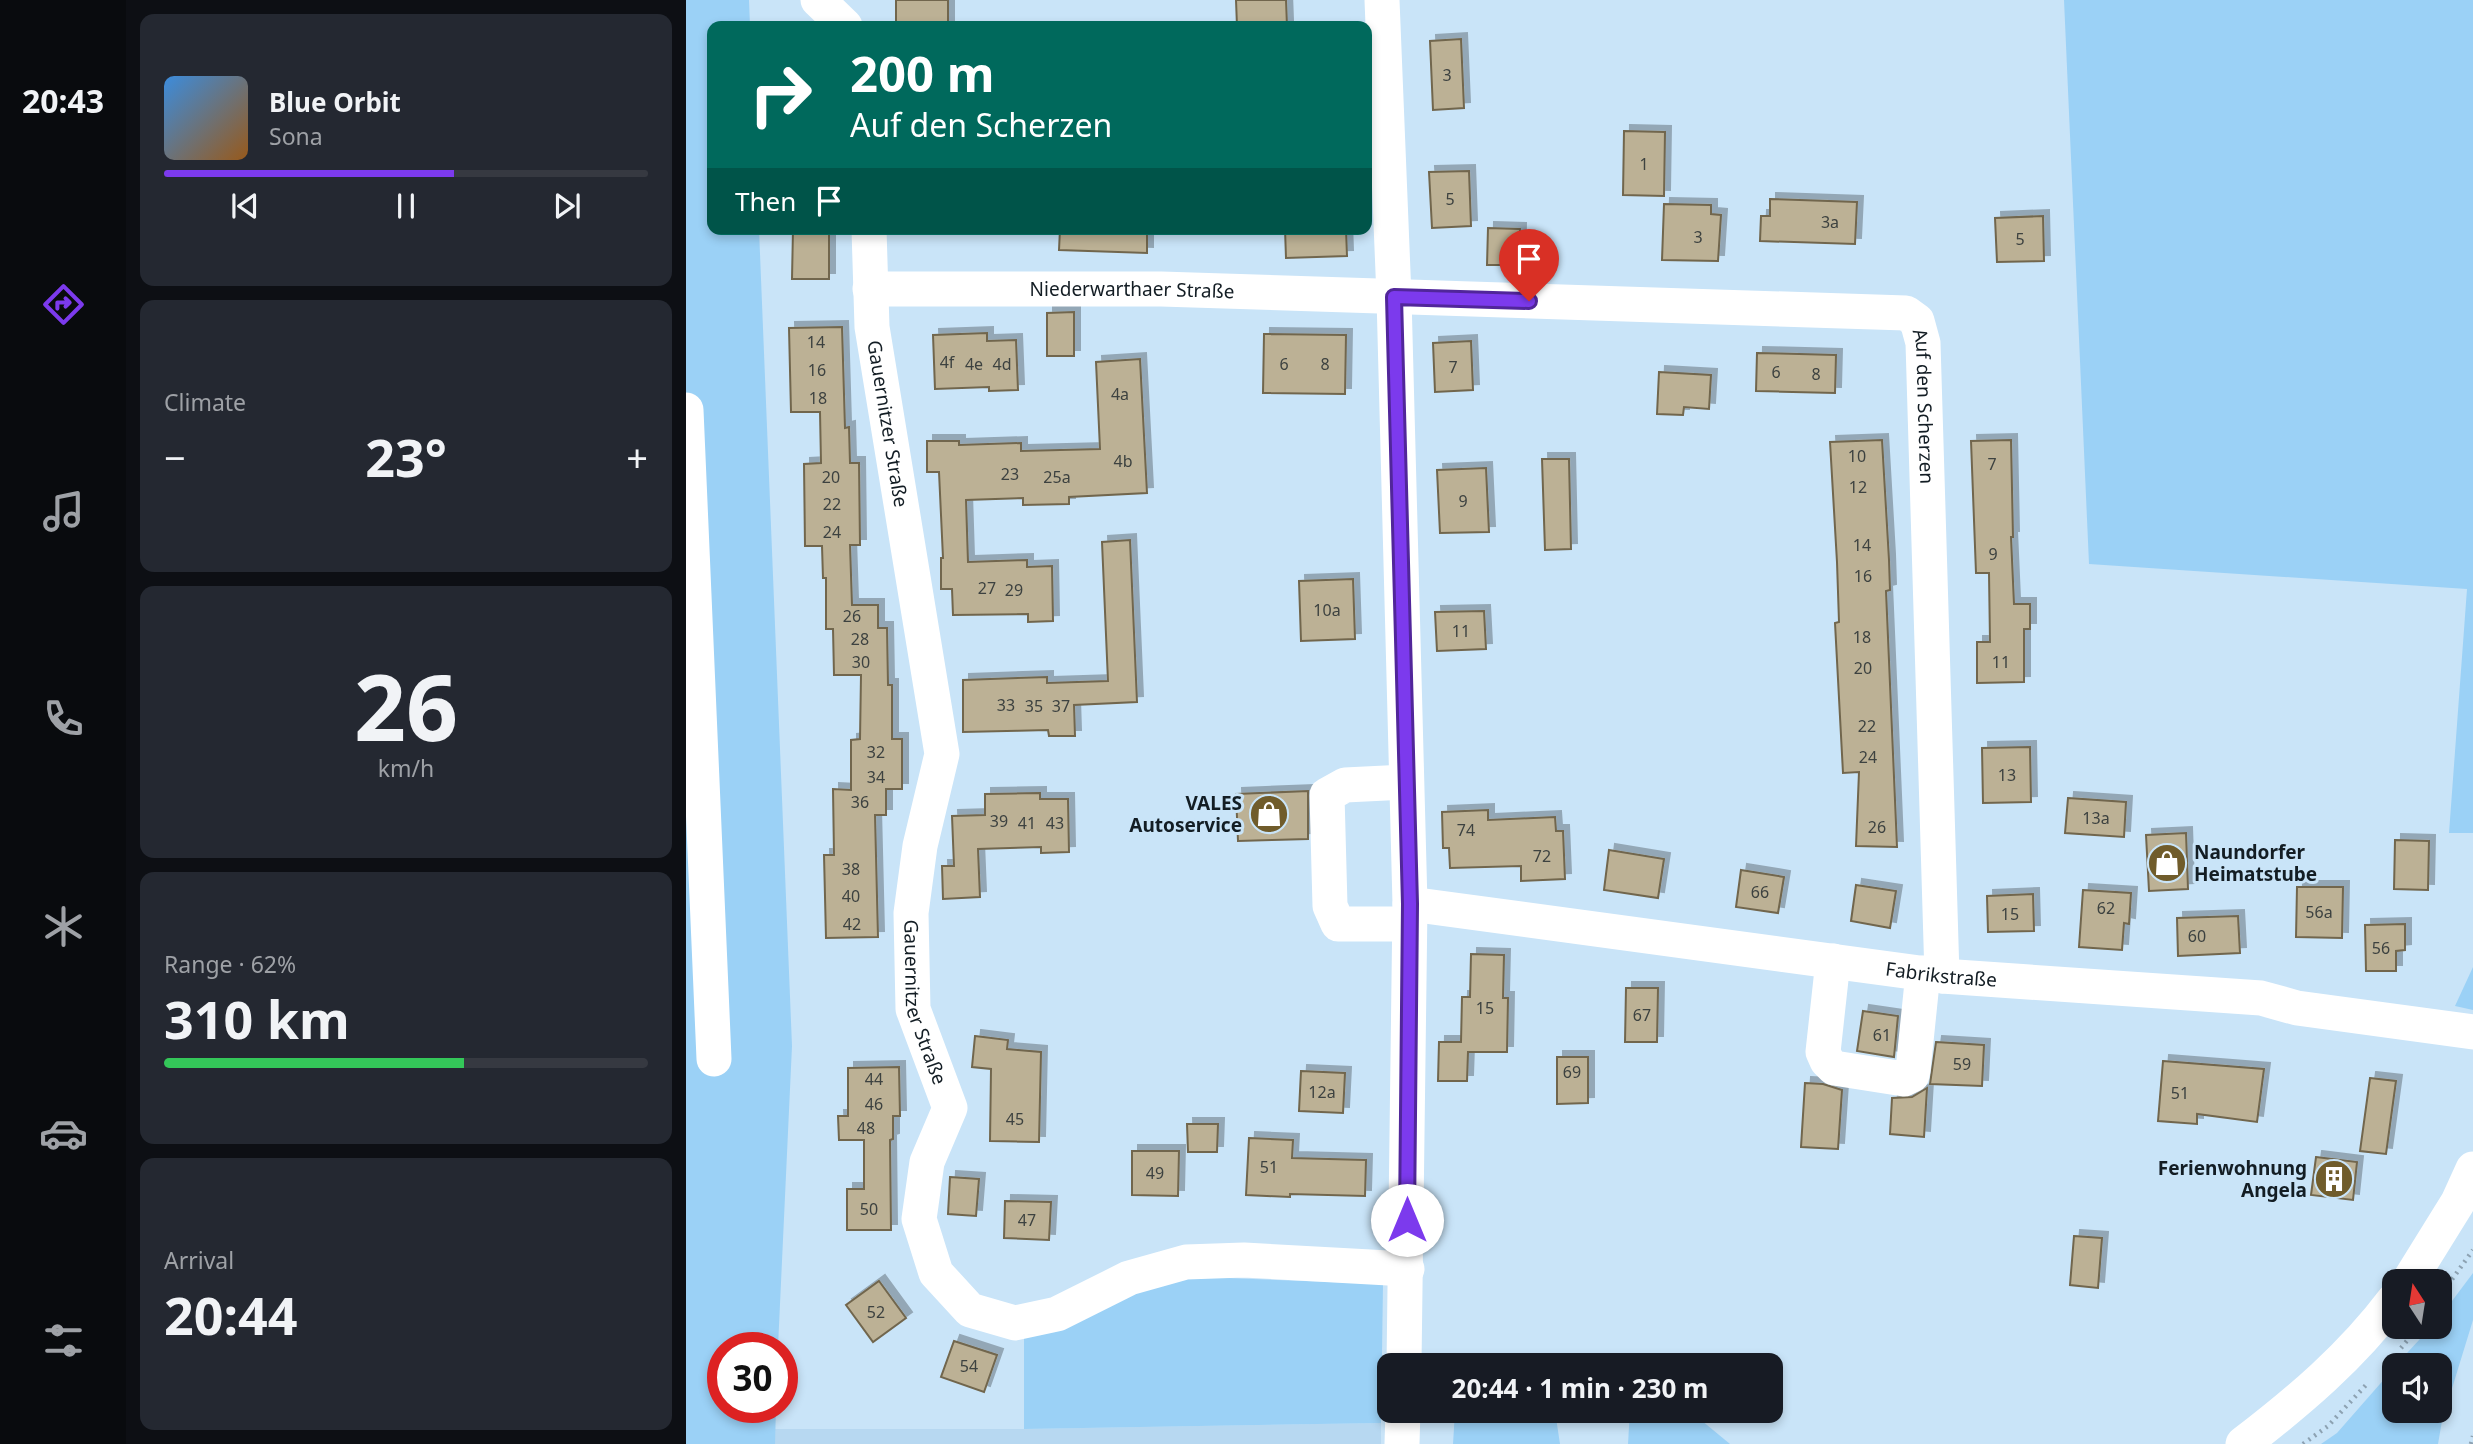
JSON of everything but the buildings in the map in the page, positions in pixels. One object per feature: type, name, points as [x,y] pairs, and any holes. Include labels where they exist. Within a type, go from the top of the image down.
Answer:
[{"type":"street","points":[[818,0],[840,21]]},
{"type":"street","points":[[1382,0],[1394,297],[1409,914],[1404,1353]]},
{"type":"street","name":"Gauernitzer Straße","points":[[869,235],[872,327],[942,754],[920,846],[911,912],[913,1009],[950,1108],[928,1162],[919,1219],[936,1273],[970,1310],[1015,1323],[1057,1314],[1129,1278],[1185,1262],[1244,1260],[1407,1269]]},
{"type":"street","name":"Niederwarthaer Straße","points":[[870,289],[1161,289],[1394,297]]},
{"type":"street","name":"Auf den Scherzen","points":[[1394,297],[1906,313],[1917,321],[1923,343],[1933,974]]},
{"type":"street","points":[[686,410],[714,1059]]},
{"type":"street","name":"Fabrikstraße","points":[[1406,782],[1345,785],[1327,795],[1330,906],[1338,924],[1409,914],[1933,974],[2261,998],[2297,1008],[2473,1032]]},
{"type":"street","points":[[1833,961],[1824,1045],[1826,1061],[1838,1069],[1904,1079],[1912,1075],[1933,974]]},
{"type":"street","points":[[2416,1269],[2458,1202],[2473,1169]]},
{"type":"street","points":[[2243,1444],[2335,1368],[2382,1316]]},
{"type":"street","points":[[1402,1444],[1403,1423]]},
{"type":"path","points":[[2452,1279],[2473,1250]]},
{"type":"path","points":[[2471,1444],[2473,1436]]},
{"type":"shaded area","points":[[686,0],[749,0],[750,21],[707,21],[707,235],[759,235],[792,1046],[779,1332],[707,1332],[707,1423],[776,1423],[775,1444],[686,1444]]},
{"type":"shaded area","points":[[2064,0],[2473,0],[2473,833],[2449,833],[2467,589],[2089,564]]},
{"type":"shaded area","points":[[2473,967],[2473,1010],[2455,1006]]},
{"type":"shaded area","points":[[2473,1273],[2473,1320],[2452,1388],[2452,1353],[2407,1353],[2420,1339],[2452,1339],[2452,1301]]},
{"type":"shaded area","points":[[1176,1276],[1383,1284],[1382,1353],[1377,1353],[1377,1423],[1381,1423],[1024,1429],[1024,1338]]},
{"type":"shaded area","points":[[2382,1382],[2382,1423],[2442,1423],[2438,1444],[2321,1444],[2337,1433]]},
{"type":"shaded area","points":[[1381,1423],[1381,1444],[775,1444],[775,1429],[1024,1429]]},
{"type":"shaded area","points":[[1454,1423],[1557,1423],[1560,1444],[1453,1444]]},
{"type":"shaded area","points":[[1629,1423],[1705,1423],[1730,1444],[1628,1444]]},
{"type":"place","name":"VALES Autoservice","points":[[1269,814]]},
{"type":"place","name":"Naundorfer Heimatstube","points":[[2167,863]]},
{"type":"place","name":"Ferienwohnung Angela","points":[[2334,1179]]},
{"type":"route","points":[[1407,1220],[1410,904],[1394,297],[1529,301]]}]
